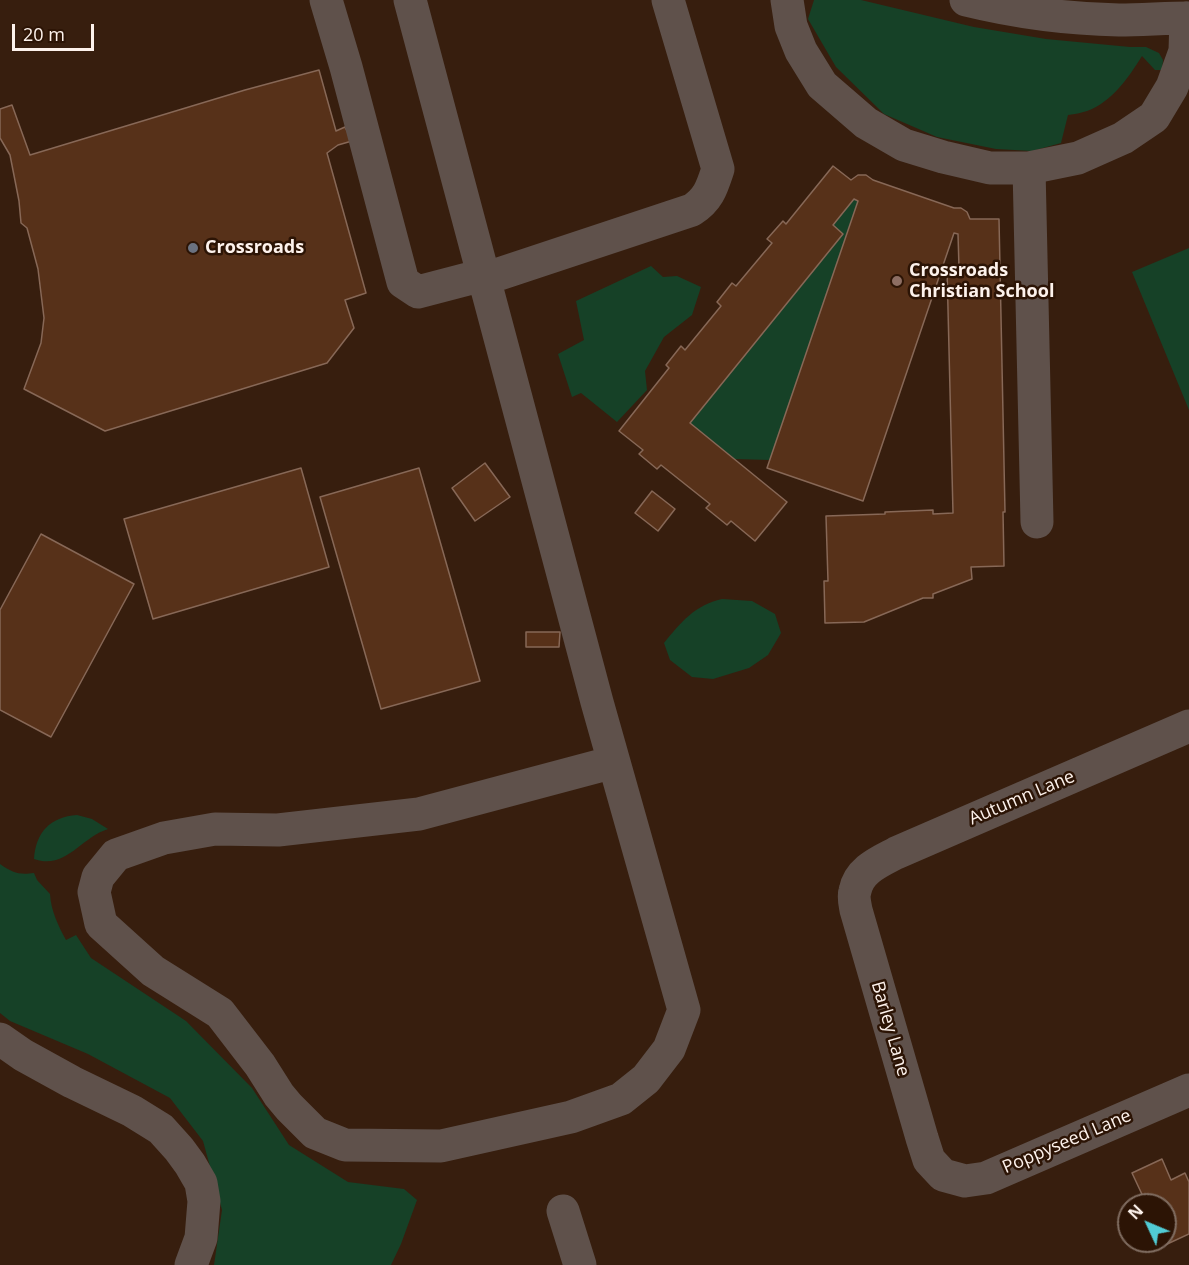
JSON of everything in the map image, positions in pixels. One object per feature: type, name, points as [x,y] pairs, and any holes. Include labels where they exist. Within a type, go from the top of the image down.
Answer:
[{"type":"street","points":[[326,0],[403,282],[418,292],[484,277],[692,210],[702,203],[712,189],[718,169],[668,0]]},
{"type":"street","points":[[410,0],[614,762],[684,1010],[669,1049],[646,1079],[621,1099],[571,1117],[441,1146],[345,1145],[315,1134],[279,1095],[260,1065],[220,1013],[153,970],[101,924],[94,892],[98,877],[116,855],[164,838],[215,829],[278,830],[419,814],[614,762]]},
{"type":"street","points":[[787,0],[790,26],[801,51],[822,85],[866,123],[904,145],[990,168],[1029,168],[1078,158],[1123,138],[1154,117],[1172,87],[1185,51],[1187,18],[1119,20],[1068,17],[966,0]]},
{"type":"street","points":[[1029,168],[1037,522]]},
{"type":"street","name":"Autumn Lane","points":[[859,878],[875,864],[896,853],[1189,726]]},
{"type":"street","name":"Barley Lane","points":[[859,878],[854,893],[856,910],[925,1149],[929,1160],[943,1175]]},
{"type":"street","points":[[0,1039],[72,1082],[132,1111],[161,1129],[179,1149],[201,1183],[204,1201],[201,1238],[191,1265]]},
{"type":"street","name":"Poppyseed Lane","points":[[943,1175],[965,1181],[986,1178],[1189,1090]]},
{"type":"street","points":[[563,1211],[580,1265]]},
{"type":"green space","points":[[814,0],[861,0],[974,27],[1046,39],[1146,47],[1159,53],[1163,60],[1162,70],[1155,70],[1142,56],[1125,80],[1104,102],[1087,111],[1068,115],[1061,143],[1032,151],[996,149],[937,137],[884,114],[836,67],[808,19]]},
{"type":"green space","points":[[854,199],[858,201],[770,460],[734,459],[690,423],[843,234],[833,225]]},
{"type":"green space","points":[[1189,248],[1189,410],[1132,272]]},
{"type":"green space","points":[[651,266],[663,277],[677,276],[701,287],[692,315],[664,337],[645,371],[647,390],[617,422],[581,393],[572,397],[558,354],[584,340],[576,301]]},
{"type":"green space","points":[[722,599],[752,601],[775,614],[781,633],[768,655],[749,668],[713,679],[692,677],[670,660],[664,643],[696,610]]},
{"type":"green space","points":[[77,815],[92,819],[108,829],[98,833],[64,857],[45,861],[34,859],[38,841],[46,828],[59,819]]},
{"type":"green space","points":[[0,864],[16,873],[34,873],[37,880],[50,894],[53,912],[66,940],[76,935],[91,958],[186,1021],[252,1088],[289,1145],[348,1182],[404,1189],[417,1200],[391,1265],[214,1265],[222,1210],[203,1141],[170,1098],[88,1054],[10,1021],[0,1013]]},
{"type":"building","name":"Crossroads","points":[[319,70],[336,131],[345,127],[352,141],[338,145],[327,153],[366,293],[345,300],[354,328],[327,363],[105,431],[24,389],[41,343],[44,318],[38,269],[27,228],[21,223],[10,155],[0,138],[0,109],[12,105],[30,155]]},
{"type":"building","points":[[833,166],[851,180],[858,175],[866,175],[873,180],[954,208],[961,208],[967,212],[970,219],[999,219],[1005,512],[1003,512],[1004,566],[971,567],[972,579],[933,594],[933,598],[923,598],[864,622],[825,623],[824,581],[828,581],[826,516],[933,510],[933,514],[953,513],[947,268],[959,268],[958,234],[954,233],[863,501],[767,468],[858,201],[854,199],[833,225],[843,234],[690,423],[787,502],[755,541],[731,521],[727,525],[706,508],[710,504],[661,465],[657,469],[639,454],[643,450],[619,431],[669,368],[666,365],[681,346],[685,350],[721,306],[717,302],[732,283],[736,286],[772,243],[767,239],[783,221],[786,224]]},
{"type":"building","points":[[485,463],[510,497],[475,521],[452,488]]},
{"type":"building","points":[[301,468],[329,567],[153,619],[124,519]]},
{"type":"building","points":[[419,468],[480,681],[381,709],[320,497]]},
{"type":"building","points":[[652,491],[675,509],[658,531],[635,513]]},
{"type":"building","points":[[41,534],[134,584],[51,737],[0,710],[0,610]]},
{"type":"building","points":[[526,632],[560,632],[559,647],[526,647]]},
{"type":"building","points":[[1162,1159],[1171,1180],[1185,1173],[1189,1182],[1189,1234],[1177,1240],[1177,1193],[1141,1193],[1132,1173]]},
{"type":"place","name":"Crossroads","points":[[193,248]]},
{"type":"place","name":"Crossroads Christian School","points":[[897,281]]}]
